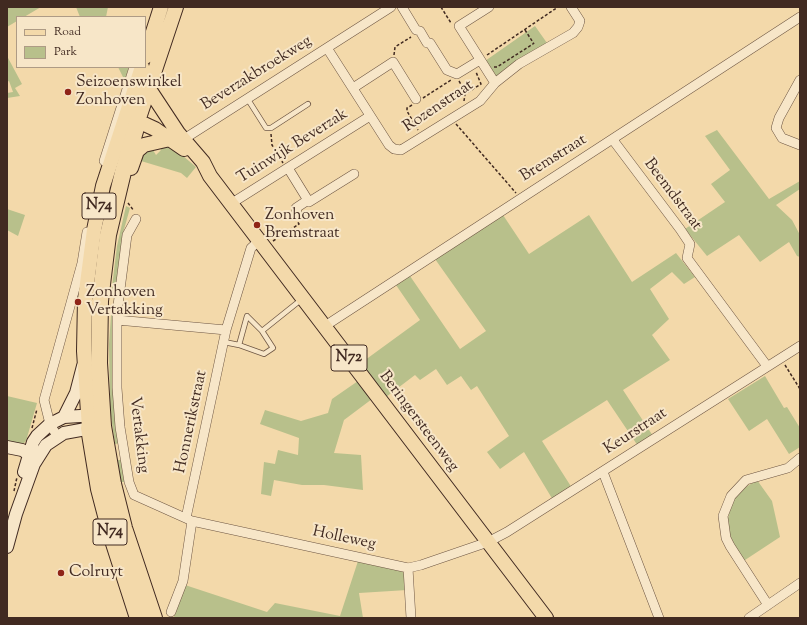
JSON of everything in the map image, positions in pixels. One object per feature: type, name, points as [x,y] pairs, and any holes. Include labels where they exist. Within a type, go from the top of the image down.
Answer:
[{"type":"highway","name":"N74","points":[[138,618],[110,531],[99,489],[95,421],[99,356],[100,301],[108,234],[121,198],[140,117]]},
{"type":"highway","name":"N74","points":[[95,421],[122,520],[154,618]]},
{"type":"main road","points":[[146,51],[148,40],[161,7]]},
{"type":"main road","name":"N74","points":[[95,421],[84,364],[85,299],[94,230],[103,186],[140,117],[176,7]]},
{"type":"main road","name":"N74","points":[[140,117],[142,68]]},
{"type":"main road","name":"Beringersteenweg","points":[[149,89],[177,137],[203,162],[206,169],[546,618]]},
{"type":"main road","points":[[140,117],[177,137]]},
{"type":"main road","name":"N74","points":[[121,198],[139,145],[177,137]]},
{"type":"street","name":"Beverzakbroekweg","points":[[177,137],[302,65],[391,7]]},
{"type":"street","points":[[402,7],[416,30],[420,31],[447,70],[457,74],[479,64]]},
{"type":"street","points":[[489,7],[459,26],[479,64],[495,83]]},
{"type":"street","name":"Rozenstraat","points":[[327,48],[389,145],[394,149],[402,150],[422,136],[480,101],[495,83],[519,64],[573,33],[578,27],[580,21],[571,7]]},
{"type":"street","name":"Bremstraat","points":[[325,326],[800,17]]},
{"type":"street","points":[[353,88],[393,62],[416,99]]},
{"type":"street","points":[[57,436],[50,424],[44,400],[82,263],[95,194],[115,122],[134,68]]},
{"type":"street","points":[[800,80],[779,118],[776,128],[782,138],[800,145]]},
{"type":"street","name":"Tuinwijk Beverzak","points":[[232,203],[370,116]]},
{"type":"street","name":"Beemdstraat","points":[[612,140],[680,229],[690,244],[687,258],[767,366]]},
{"type":"street","points":[[287,168],[308,200]]},
{"type":"street","points":[[297,214],[296,208],[308,200],[309,202],[354,174]]},
{"type":"street","name":"Vertakking","points":[[136,219],[127,234],[122,265],[117,320],[117,388],[120,427],[129,482],[134,495],[189,519]]},
{"type":"street","name":"Honnerikstraat","points":[[171,612],[183,581],[189,519],[226,330],[251,248],[263,243]]},
{"type":"street","points":[[117,320],[226,330]]},
{"type":"street","name":"Keurstraat","points":[[488,542],[507,532],[603,472],[800,346]]},
{"type":"street","points":[[64,417],[76,394],[84,364]]},
{"type":"street","points":[[7,547],[16,514],[19,488],[32,460],[37,436],[50,424],[64,417],[95,421]]},
{"type":"street","points":[[32,460],[57,436],[74,431],[95,421]]},
{"type":"street","points":[[7,447],[22,450],[32,460]]},
{"type":"street","points":[[7,451],[32,460]]},
{"type":"street","points":[[768,605],[730,546],[726,538],[723,516],[731,496],[746,480],[788,468],[800,458]]},
{"type":"street","points":[[603,472],[660,618]]},
{"type":"street","name":"Holleweg","points":[[189,519],[408,568]]},
{"type":"street","points":[[411,618],[408,568],[488,542]]},
{"type":"street","points":[[749,618],[800,583]]},
{"type":"lane","points":[[247,98],[266,128],[270,128],[308,104]]},
{"type":"lane","points":[[262,331],[304,298]]},
{"type":"lane","points":[[224,342],[239,345],[264,354],[273,348],[262,331],[247,316],[239,345]]},
{"type":"path","points":[[441,7],[454,27],[459,26]]},
{"type":"path","points":[[479,64],[524,30],[558,7]]},
{"type":"path","points":[[524,30],[538,53]]},
{"type":"path","points":[[393,62],[395,47],[420,31]]},
{"type":"path","points":[[479,64],[498,67],[533,44]]},
{"type":"path","points":[[463,112],[464,94],[481,84],[479,64]]},
{"type":"path","points":[[422,136],[407,111],[407,108],[457,77],[466,93]]},
{"type":"path","points":[[452,119],[520,198]]},
{"type":"path","points":[[270,128],[272,145],[287,168]]},
{"type":"path","points":[[121,198],[132,208]]},
{"type":"path","points":[[263,243],[299,224],[294,217],[297,214]]},
{"type":"path","points":[[780,358],[800,389]]},
{"type":"green space","points":[[7,7],[41,7],[26,16],[16,16],[16,22],[7,27]]},
{"type":"green space","points":[[76,7],[108,7],[106,16],[80,16]]},
{"type":"green space","points":[[535,26],[547,43],[496,77],[485,61]]},
{"type":"green space","points":[[7,56],[22,84],[15,88],[20,96],[7,98],[7,93],[13,92],[9,81],[7,82]]},
{"type":"green space","points":[[118,68],[129,68],[125,81]]},
{"type":"green space","points":[[717,130],[769,199],[800,181],[800,189],[776,205],[792,220],[800,235],[800,257],[797,256],[789,242],[760,262],[739,235],[707,256],[685,229],[725,202],[711,184],[730,170],[705,136]]},
{"type":"green space","points":[[167,146],[175,149],[196,167],[187,178],[181,173],[141,161],[141,156],[147,152],[153,150],[156,155],[161,150],[160,147]]},
{"type":"green space","points":[[126,206],[130,208],[123,233],[115,295],[111,295],[117,246]]},
{"type":"green space","points":[[7,209],[25,215],[18,236],[7,230]]},
{"type":"green space","points":[[503,215],[529,254],[589,215],[632,282],[676,253],[695,277],[684,284],[672,272],[650,289],[669,319],[652,335],[670,360],[623,390],[653,436],[638,446],[607,400],[542,441],[572,488],[553,500],[524,452],[500,469],[487,452],[509,436],[477,386],[471,390],[461,376],[447,385],[436,369],[420,380],[415,375],[386,397],[361,363],[420,320],[396,285],[410,276],[460,349],[486,331],[435,259]]},
{"type":"green space","points":[[111,315],[113,315],[120,443],[115,444],[110,409],[109,344]]},
{"type":"green space","points":[[765,376],[784,408],[787,407],[800,428],[800,447],[789,454],[767,419],[749,431],[728,399]]},
{"type":"green space","points":[[358,381],[372,399],[344,420],[334,453],[361,455],[363,490],[324,485],[302,485],[274,480],[271,496],[261,494],[264,462],[275,464],[278,450],[298,455],[299,438],[260,424],[265,410],[301,421],[328,413],[332,399]]},
{"type":"green space","points":[[7,396],[37,403],[26,441],[23,444],[7,443]]},
{"type":"green space","points":[[117,460],[122,460],[126,482],[121,482]]},
{"type":"green space","points":[[757,480],[772,501],[780,537],[742,562],[729,537],[727,524],[729,513],[732,501],[738,492]]},
{"type":"green space","points":[[358,561],[397,569],[403,572],[407,590],[359,593],[363,618],[165,617],[174,617],[185,585],[267,612],[275,603],[340,616]]},
{"type":"place","name":"Seizoenswinkel Zonhoven","points":[[68,92]]},
{"type":"place","name":"Zonhoven Bremstraat","points":[[257,225]]},
{"type":"place","name":"Zonhoven Vertakking","points":[[78,302]]},
{"type":"place","name":"Colruyt","points":[[61,573]]}]
